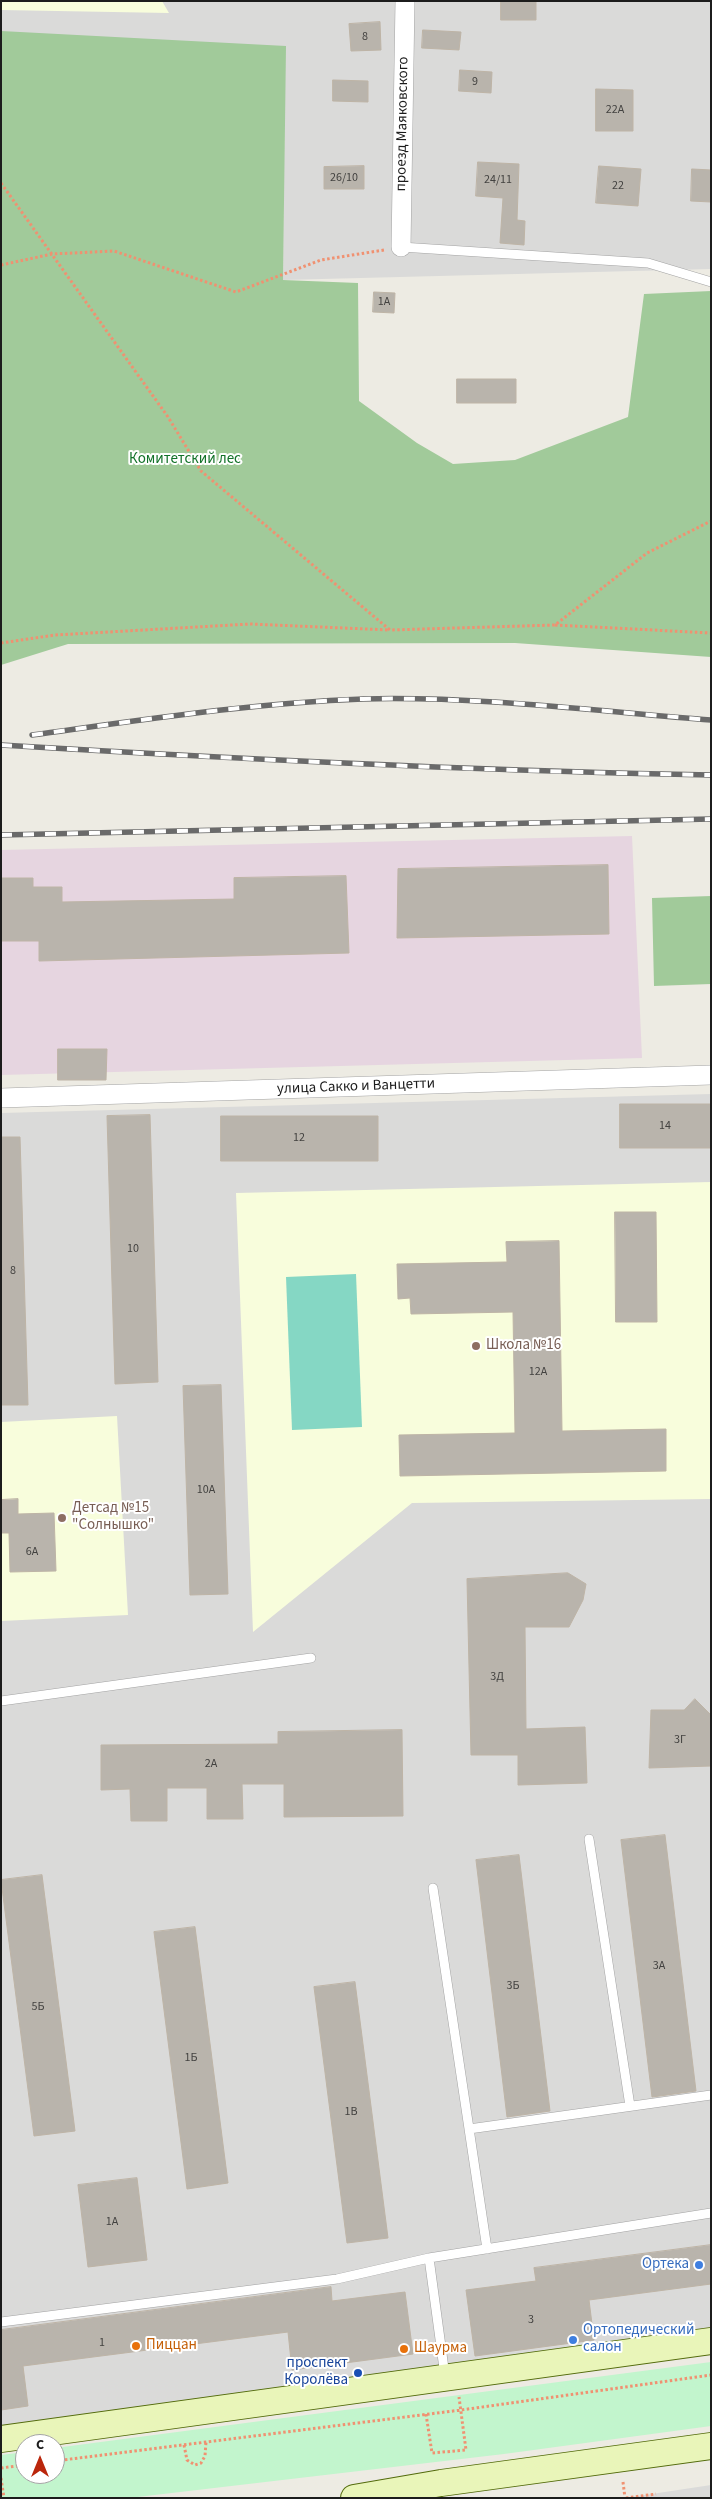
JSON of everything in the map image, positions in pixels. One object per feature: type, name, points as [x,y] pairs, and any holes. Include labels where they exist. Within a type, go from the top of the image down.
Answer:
[{"type":"main road","points":[[1,2439],[450,2375],[711,2341]]},
{"type":"main road","points":[[354,2498],[441,2487],[711,2446]]},
{"type":"street","name":"проезд Маяковского","points":[[401,247],[405,1]]},
{"type":"street","name":"улица Сакко и Ванцетти","points":[[1,1098],[711,1075]]},
{"type":"lane","points":[[401,247],[648,262],[711,282]]},
{"type":"lane","points":[[1,1701],[311,1658]]},
{"type":"lane","points":[[589,1839],[630,2106]]},
{"type":"lane","points":[[433,1888],[487,2249]]},
{"type":"lane","points":[[469,2129],[711,2095]]},
{"type":"lane","points":[[1,2322],[337,2279],[430,2258],[711,2213]]},
{"type":"lane","points":[[430,2258],[450,2375]]},
{"type":"path","points":[[1,183],[168,417],[201,471],[390,630]]},
{"type":"path","points":[[1,265],[52,254],[114,251],[236,292],[321,260],[401,247]]},
{"type":"path","points":[[555,625],[647,553],[711,521]]},
{"type":"path","points":[[1,643],[55,635],[250,624],[390,630],[555,625],[711,633]]},
{"type":"path","points":[[426,2414],[432,2453],[466,2450],[461,2410],[450,2375]]},
{"type":"path","points":[[65,2460],[461,2410],[711,2375]]},
{"type":"path","points":[[184,2445],[187,2460],[195,2465],[200,2463],[206,2456],[206,2442]]},
{"type":"path","points":[[1,2468],[15,2466]]},
{"type":"path","points":[[1,2478],[4,2498]]},
{"type":"path","points":[[623,2482],[626,2498],[656,2494]]},
{"type":"shaded area","points":[[1,1],[711,1],[711,269],[283,280],[285,47],[1,32]]},
{"type":"shaded area","points":[[1,1],[162,1],[169,13],[1,10]]},
{"type":"shaded area","points":[[632,836],[642,1058],[1,1075],[1,850]]},
{"type":"shaded area","points":[[711,1094],[711,2331],[1,2429],[1,1113]]},
{"type":"shaded area","name":"Школа №16","points":[[711,1182],[711,1499],[412,1503],[253,1632],[236,1193]]},
{"type":"shaded area","points":[[356,1274],[362,1427],[292,1430],[286,1277]]},
{"type":"shaded area","name":"Детсад №15 \"Солнышко\"","points":[[117,1416],[128,1615],[1,1621],[1,1422]]},
{"type":"shaded area","points":[[711,2362],[711,2426],[504,2454],[129,2498],[1,2498],[1,2455],[15,2453],[15,2484],[65,2484],[65,2447]]},
{"type":"shaded area","points":[[711,2485],[711,2498],[625,2498]]},
{"type":"green space","name":"Комитетский лес","points":[[1,31],[286,46],[283,280],[358,283],[359,401],[417,443],[453,464],[515,460],[628,417],[644,294],[711,291],[711,657],[515,643],[68,644],[1,665]]},
{"type":"green space","points":[[711,896],[711,984],[654,986],[652,898]]},
{"type":"building","points":[[501,1],[536,1],[536,20],[501,20]]},
{"type":"building","points":[[380,22],[381,50],[351,51],[349,24]]},
{"type":"building","points":[[423,30],[461,32],[459,50],[422,48]]},
{"type":"building","points":[[460,70],[492,72],[491,93],[459,91]]},
{"type":"building","points":[[333,80],[368,81],[368,102],[333,101]]},
{"type":"building","points":[[596,89],[633,90],[633,131],[596,131]]},
{"type":"building","points":[[478,162],[519,164],[517,220],[525,221],[524,245],[500,243],[503,198],[476,196]]},
{"type":"building","points":[[364,166],[364,189],[324,189],[324,167]]},
{"type":"building","points":[[599,166],[641,169],[638,206],[596,203]]},
{"type":"building","points":[[692,169],[711,170],[711,202],[691,201]]},
{"type":"building","points":[[374,292],[395,293],[394,313],[373,312]]},
{"type":"building","points":[[457,379],[516,379],[516,403],[457,403]]},
{"type":"building","points":[[608,865],[609,934],[397,938],[398,869]]},
{"type":"building","points":[[346,876],[349,953],[39,961],[39,941],[1,941],[1,878],[33,878],[33,887],[62,887],[62,902],[234,899],[234,878]]},
{"type":"building","points":[[58,1049],[107,1049],[106,1080],[58,1080]]},
{"type":"building","points":[[620,1104],[711,1104],[711,1148],[620,1148]]},
{"type":"building","points":[[150,1115],[158,1382],[115,1384],[107,1116]]},
{"type":"building","points":[[221,1116],[378,1116],[378,1161],[221,1161]]},
{"type":"building","points":[[1,1137],[20,1137],[28,1405],[1,1405]]},
{"type":"building","points":[[615,1212],[656,1212],[657,1322],[616,1322]]},
{"type":"building","points":[[559,1241],[562,1431],[666,1429],[666,1471],[400,1476],[399,1435],[515,1433],[513,1312],[411,1314],[410,1298],[398,1299],[397,1264],[507,1262],[506,1242]]},
{"type":"building","points":[[221,1385],[228,1594],[190,1595],[183,1386]]},
{"type":"building","points":[[18,1499],[18,1514],[54,1513],[56,1571],[10,1572],[9,1533],[1,1533],[1,1500]]},
{"type":"building","points":[[568,1573],[586,1584],[583,1600],[569,1627],[525,1627],[526,1729],[585,1727],[587,1783],[518,1785],[518,1755],[471,1755],[467,1579]]},
{"type":"building","points":[[695,1699],[711,1715],[711,1766],[649,1768],[651,1710],[684,1710]]},
{"type":"building","points":[[402,1730],[403,1816],[284,1817],[284,1784],[242,1784],[243,1819],[207,1819],[207,1788],[167,1788],[167,1821],[131,1821],[130,1789],[101,1790],[101,1745],[278,1744],[278,1732]]},
{"type":"building","points":[[665,1835],[696,2091],[652,2097],[621,1840]]},
{"type":"building","points":[[519,1855],[550,2111],[507,2117],[476,1860]]},
{"type":"building","points":[[42,1875],[75,2131],[34,2136],[1,1880]]},
{"type":"building","points":[[195,1927],[228,2183],[187,2189],[154,1932]]},
{"type":"building","points":[[355,1982],[388,2238],[347,2243],[314,1987]]},
{"type":"building","points":[[137,2178],[147,2260],[88,2267],[78,2185]]},
{"type":"building","points":[[711,2245],[711,2284],[589,2300],[594,2340],[475,2356],[466,2290],[536,2281],[534,2268]]},
{"type":"building","points":[[331,2287],[332,2301],[405,2292],[413,2354],[292,2370],[288,2332],[23,2366],[28,2406],[1,2410],[1,2330]]},
{"type":"railway","points":[[32,735],[238,708],[363,699],[493,702],[711,720]]},
{"type":"railway","points":[[1,745],[356,764],[533,771],[711,775]]},
{"type":"railway","points":[[1,835],[711,819]]},
{"type":"place","name":"Школа №16","points":[[476,1346]]},
{"type":"place","name":"Детсад №15 \"Солнышко\"","points":[[62,1518]]},
{"type":"place","name":"Ортека","points":[[699,2265]]},
{"type":"place","name":"Ортопедический салон","points":[[573,2340]]},
{"type":"place","name":"Пиццан","points":[[136,2346]]},
{"type":"place","name":"Шаурма","points":[[404,2349]]},
{"type":"place","name":"проспект Королёва","points":[[358,2373]]}]
